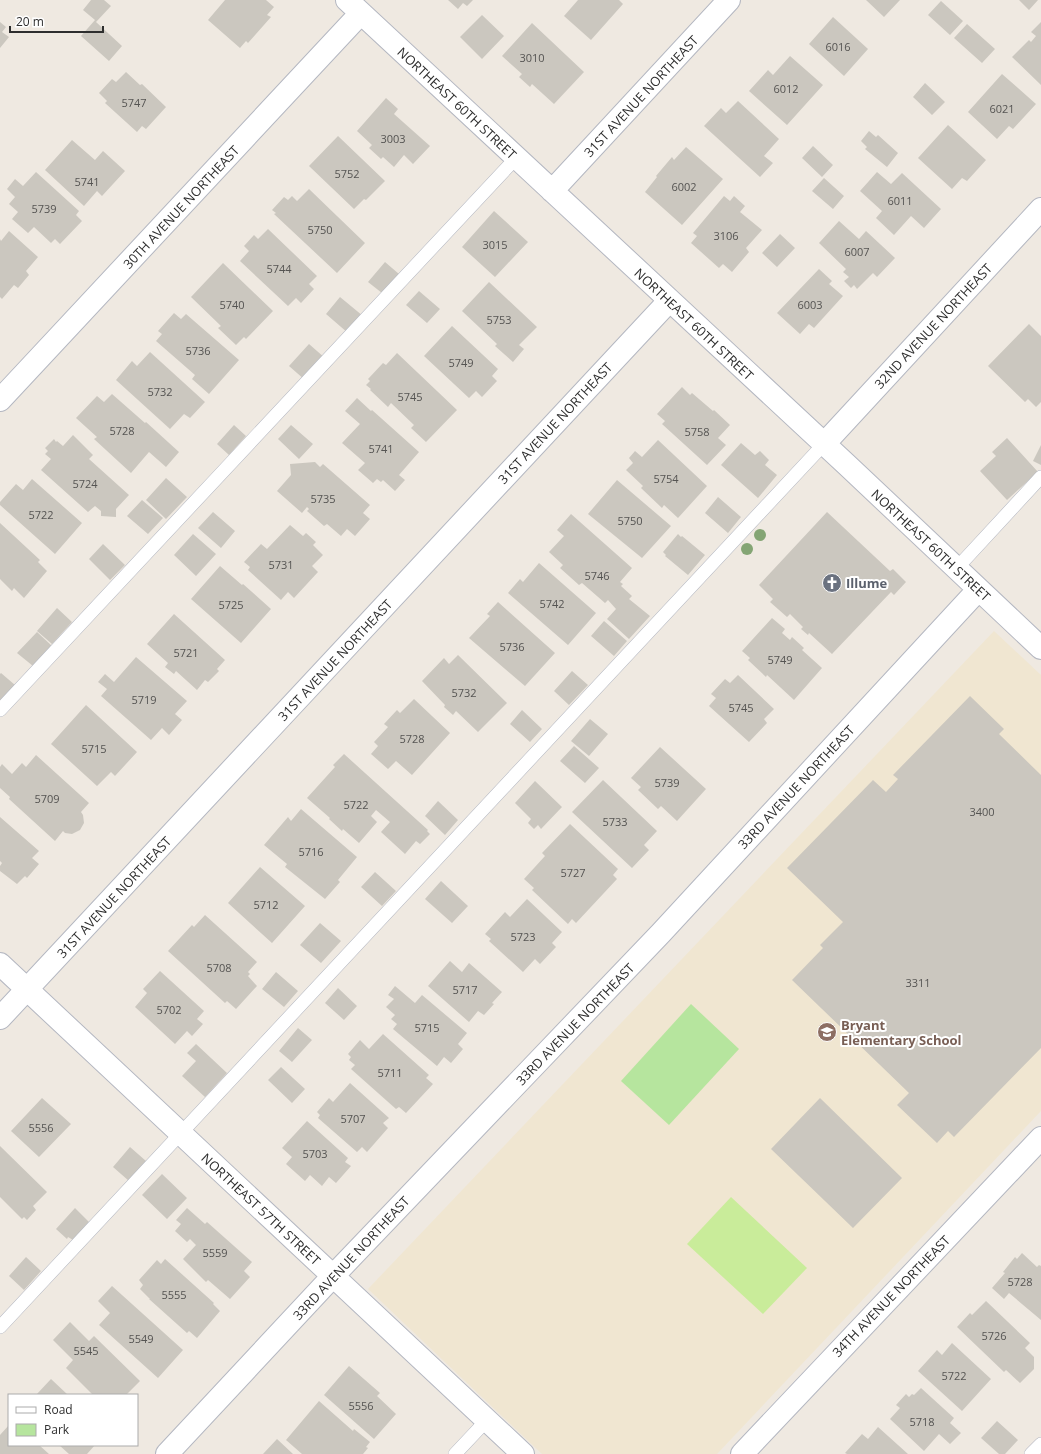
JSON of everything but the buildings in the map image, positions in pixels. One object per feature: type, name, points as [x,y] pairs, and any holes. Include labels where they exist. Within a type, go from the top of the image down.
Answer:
[{"type":"street","name":"31ST AVENUE NORTHEAST","points":[[552,191],[730,0]]},
{"type":"street","name":"NORTHEAST 60TH STREET","points":[[354,7],[1041,648]]},
{"type":"street","name":"30TH AVENUE NORTHEAST","points":[[0,400],[354,7]]},
{"type":"street","name":"32ND AVENUE NORTHEAST","points":[[824,444],[1041,209]]},
{"type":"street","name":"31ST AVENUE NORTHEAST","points":[[0,1018],[669,301]]},
{"type":"street","name":"33RD AVENUE NORTHEAST","points":[[167,1454],[333,1276],[661,933],[978,590]]},
{"type":"street","name":"NORTHEAST 57TH STREET","points":[[0,964],[523,1454]]},
{"type":"street","name":"34TH AVENUE NORTHEAST","points":[[742,1454],[1041,1138]]},
{"type":"lane","points":[[0,710],[516,158]]},
{"type":"lane","points":[[0,1327],[824,444]]},
{"type":"lane","points":[[956,569],[1041,477]]},
{"type":"lane","points":[[455,1454],[487,1420]]},
{"type":"lane","points":[[1031,1454],[1041,1444]]},
{"type":"shaded area","name":"Bryant Elementary School","points":[[994,631],[1041,675],[1041,1111],[717,1454],[542,1454],[368,1289]]},
{"type":"green space","points":[[691,1004],[739,1049],[669,1125],[621,1081]]},
{"type":"green space","points":[[731,1197],[807,1268],[763,1314],[687,1244]]},
{"type":"place","name":"Illume","points":[[832,583]]},
{"type":"place","name":"Bryant Elementary School","points":[[827,1032]]}]
